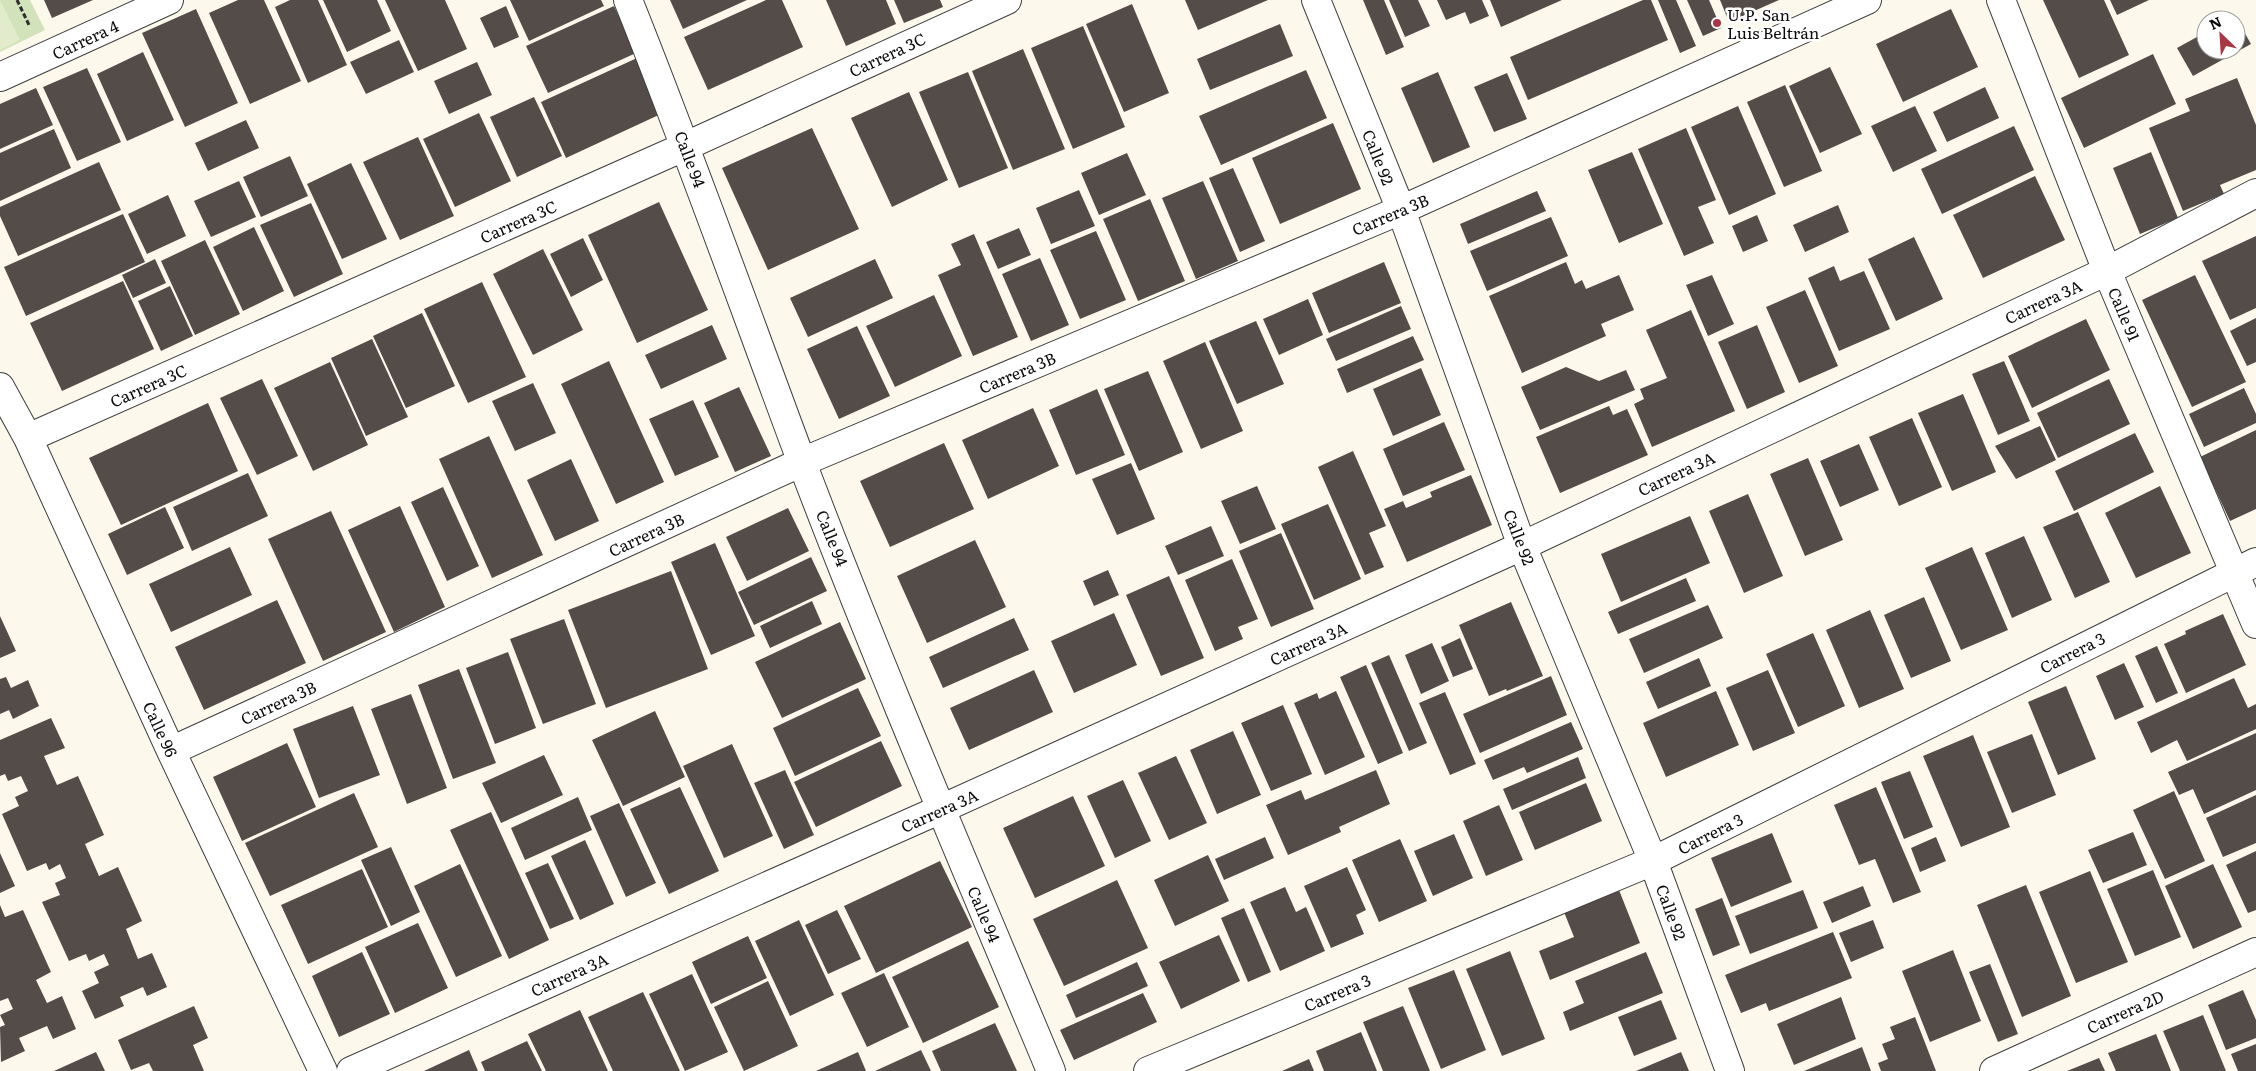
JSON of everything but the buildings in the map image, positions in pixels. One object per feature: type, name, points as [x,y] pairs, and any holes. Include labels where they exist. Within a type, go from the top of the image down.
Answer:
[{"type":"street","name":"Carrera 4","points":[[0,78],[169,0]]},
{"type":"street","name":"Calle 94","points":[[628,0],[686,146],[802,462],[941,809],[1051,1071]]},
{"type":"street","name":"Carrera 3C","points":[[28,438],[686,146],[1007,0]]},
{"type":"street","name":"Calle 92","points":[[1316,0],[1401,210],[1522,546],[1653,862],[1730,1071]]},
{"type":"street","name":"Carrera 3B","points":[[171,751],[802,462],[1401,210],[1867,0]]},
{"type":"street","name":"Calle 91","points":[[2001,0],[2107,272],[2244,567],[2256,624]]},
{"type":"street","name":"Carrera 3A","points":[[351,1071],[941,809],[1522,546],[2107,272],[2256,193]]},
{"type":"street","name":"Calle 96","points":[[0,387],[28,438],[171,751],[323,1071]]},
{"type":"street","name":"Carrera 3","points":[[1148,1071],[1653,862],[2244,567]]},
{"type":"street","name":"Carrera 2D","points":[[1994,1071],[2256,952]]},
{"type":"green space","points":[[0,0],[30,0],[45,30],[0,52]]},
{"type":"green space","points":[[0,0],[20,40],[0,50]]},
{"type":"place","name":"U.P. San Luis Beltrán","points":[[1717,23]]}]
